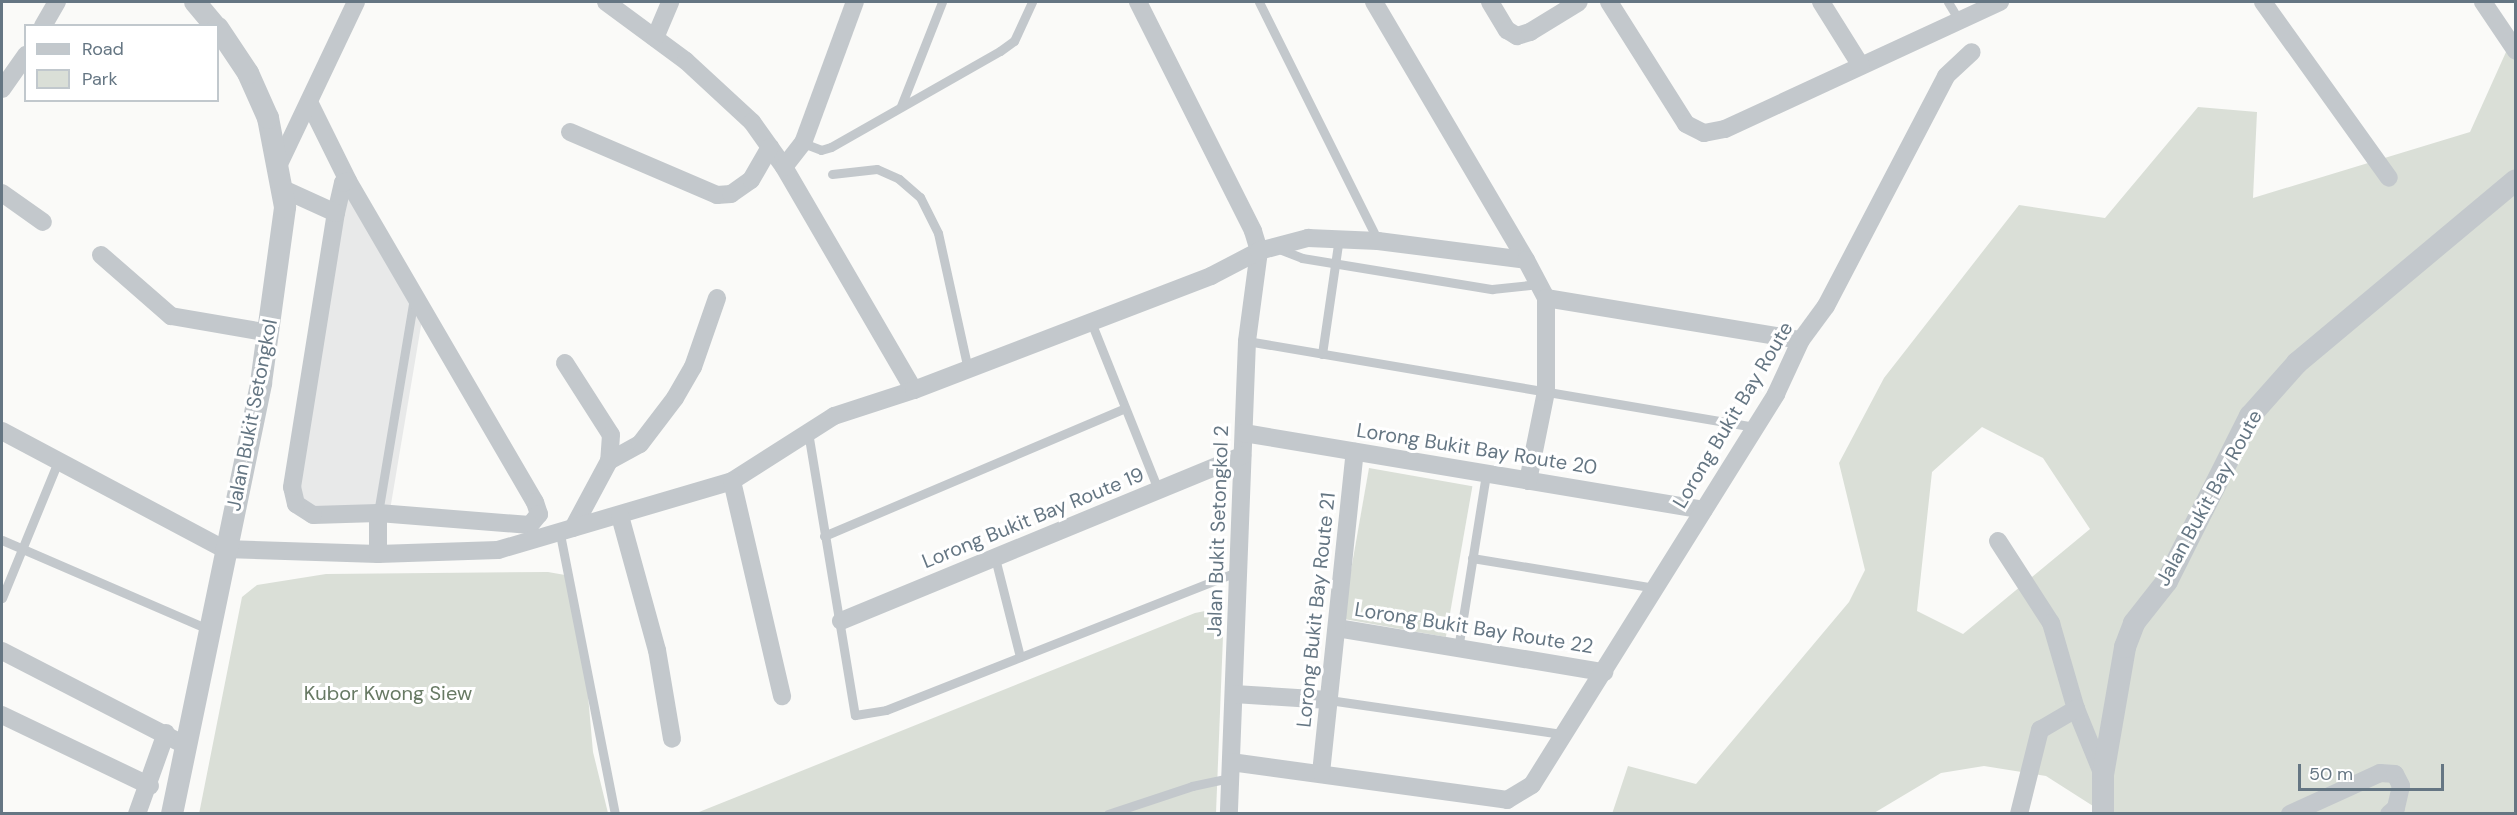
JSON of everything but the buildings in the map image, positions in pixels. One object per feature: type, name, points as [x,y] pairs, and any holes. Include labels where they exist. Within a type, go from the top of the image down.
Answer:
[{"type":"street","points":[[44,24],[57,2]]},
{"type":"street","name":"Jalan Bukit Setongkol","points":[[195,2],[213,24]]},
{"type":"street","points":[[280,162],[310,104],[356,2]]},
{"type":"street","points":[[606,2],[655,38],[741,110],[784,167],[914,390]]},
{"type":"street","points":[[655,38],[670,2]]},
{"type":"street","points":[[784,167],[802,142],[855,2]]},
{"type":"street","points":[[1137,2],[1253,231],[1266,249]]},
{"type":"street","points":[[1374,2],[1542,291],[1546,392],[1528,481]]},
{"type":"street","points":[[1490,2],[1507,30],[1517,36],[1530,33],[1579,2]]},
{"type":"street","points":[[1609,2],[1686,124],[1704,133],[1725,129],[2000,2]]},
{"type":"street","points":[[1821,2],[1861,66]]},
{"type":"street","points":[[2263,2],[2389,178]]},
{"type":"street","points":[[2483,2],[2516,51]]},
{"type":"street","name":"Jalan Bukit Setongkol","points":[[172,813],[269,333],[282,249],[284,189],[280,162],[261,99],[219,32]]},
{"type":"street","name":"Lorong Bukit Bay Route","points":[[1495,806],[1520,794],[1532,785],[1562,734],[1604,672],[1776,394],[1801,340],[1826,306],[1946,76],[1972,52]]},
{"type":"street","points":[[2,89],[8,85],[24,59]]},
{"type":"street","points":[[310,104],[348,181],[414,297],[495,428],[539,514],[530,525],[378,513],[313,515],[296,504],[292,487],[336,213],[343,183],[348,181]]},
{"type":"street","points":[[570,132],[717,195],[731,194],[751,180],[770,147]]},
{"type":"street","name":"Jalan Bukit Bay Route","points":[[2103,813],[2103,775],[2118,675],[2134,623],[2167,581],[2250,416],[2297,363],[2516,180]]},
{"type":"street","points":[[284,189],[336,213]]},
{"type":"street","points":[[2,193],[43,222]]},
{"type":"street","points":[[2,431],[59,459],[224,549],[378,554],[498,550],[620,516],[732,481],[834,416],[914,390],[1211,276],[1266,249],[1308,238],[1339,238],[1526,260]]},
{"type":"street","name":"Jalan Bukit Setongkol 2","points":[[1229,813],[1247,341],[1266,249]]},
{"type":"street","points":[[101,255],[171,316],[269,333]]},
{"type":"street","points":[[1542,291],[1801,340]]},
{"type":"street","points":[[566,531],[609,461],[640,444],[675,398],[693,367],[717,298]]},
{"type":"street","points":[[565,363],[608,426],[609,461]]},
{"type":"street","name":"Lorong Bukit Bay Route 20","points":[[1244,433],[1704,510]]},
{"type":"street","name":"Lorong Bukit Bay Route 21","points":[[1321,773],[1355,452]]},
{"type":"street","name":"Lorong Bukit Bay Route 19","points":[[841,621],[1242,456]]},
{"type":"street","points":[[732,481],[782,696]]},
{"type":"street","points":[[378,513],[378,554]]},
{"type":"street","points":[[620,516],[657,650],[672,739]]},
{"type":"street","points":[[1998,541],[2051,623],[2076,709],[2103,775]]},
{"type":"street","name":"Lorong Bukit Bay Route 22","points":[[1337,628],[1604,672]]},
{"type":"street","points":[[2,651],[166,733],[185,745]]},
{"type":"street","points":[[1233,694],[1329,700]]},
{"type":"street","points":[[2019,813],[2040,730],[2076,709]]},
{"type":"street","points":[[2,715],[150,786]]},
{"type":"street","points":[[137,813],[150,786],[166,733]]},
{"type":"street","points":[[1231,770],[1321,773],[1495,806]]},
{"type":"street","points":[[2290,813],[2380,773],[2395,774],[2401,786],[2396,808],[2389,813]]},
{"type":"lane","points":[[901,106],[942,2]]},
{"type":"lane","points":[[802,142],[821,150],[831,147],[1014,41],[1032,2]]},
{"type":"lane","points":[[1258,2],[1378,241]]},
{"type":"lane","points":[[1948,2],[1959,20]]},
{"type":"lane","points":[[832,174],[877,169],[898,179],[920,196],[938,233],[968,369]]},
{"type":"lane","points":[[1322,354],[1339,238]]},
{"type":"lane","points":[[1266,249],[1335,264],[1492,289],[1542,291]]},
{"type":"lane","points":[[378,513],[414,297]]},
{"type":"lane","points":[[1091,322],[1159,492]]},
{"type":"lane","points":[[1247,341],[1755,427]]},
{"type":"lane","points":[[824,536],[1125,408]]},
{"type":"lane","points":[[808,432],[855,715],[886,710],[1239,571]]},
{"type":"lane","points":[[2,598],[59,459]]},
{"type":"lane","points":[[1458,649],[1486,474]]},
{"type":"lane","points":[[566,531],[615,813]]},
{"type":"lane","points":[[2,540],[208,629]]},
{"type":"lane","points":[[995,558],[1020,657]]},
{"type":"lane","points":[[1473,558],[1656,588]]},
{"type":"lane","points":[[1329,700],[1562,734]]},
{"type":"lane","points":[[1108,813],[1192,786],[1231,770]]},
{"type":"shaded area","points":[[341,186],[424,308],[390,510],[313,509],[296,499]]},
{"type":"green space","points":[[2515,32],[2515,813],[2104,813],[2046,776],[1984,766],[1941,773],[1874,813],[1612,814],[1628,766],[1696,784],[1849,602],[1865,570],[1839,463],[1884,378],[2019,205],[2105,218],[2198,107],[2257,112],[2253,198],[2470,132]],"holes":[[[1982,427],[2043,458],[2090,529],[1963,634],[1917,611],[1932,472]]]},
{"type":"green space","points":[[1369,468],[1472,486],[1446,637],[1342,619]]},
{"type":"green space","name":"Kubor Kwong Siew","points":[[548,572],[565,575],[587,684],[593,752],[608,813],[199,814],[242,597],[257,585],[326,574]]},
{"type":"green space","points":[[1215,609],[1223,636],[1216,813],[694,814],[1195,613]]}]
